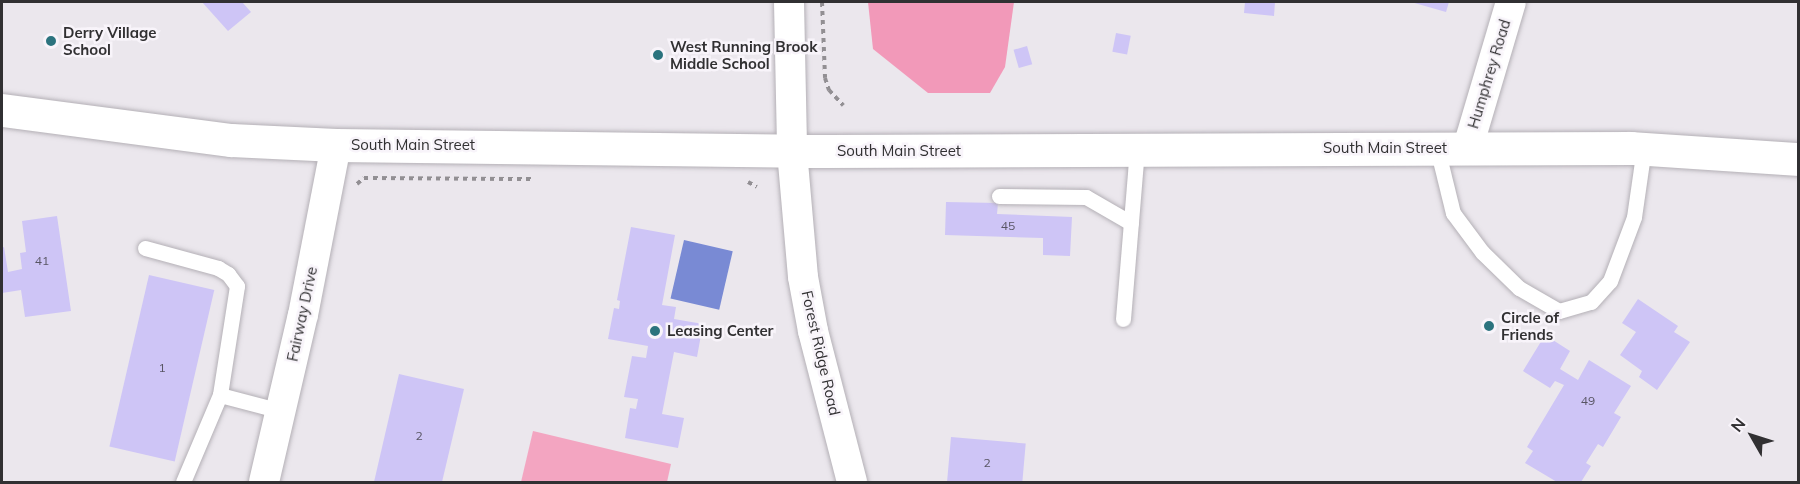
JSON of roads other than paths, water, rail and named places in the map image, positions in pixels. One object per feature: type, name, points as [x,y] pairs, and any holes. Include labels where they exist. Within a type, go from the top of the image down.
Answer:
[{"type":"main road","name":"South Main Street","points":[[2,110],[231,140],[336,145],[792,151],[1644,148],[1798,159]]},
{"type":"street","name":"Forest Ridge Road","points":[[789,2],[792,151],[803,277],[813,331],[852,483]]},
{"type":"street","name":"Humphrey Road","points":[[1452,148],[1511,2]]},
{"type":"street","name":"Fairway Drive","points":[[264,483],[303,315],[336,145]]},
{"type":"lane","points":[[1452,148],[1453,213],[1482,252],[1519,288],[1559,311],[1591,302],[1610,281],[1634,217],[1644,148]]},
{"type":"lane","points":[[1123,319],[1137,149]]},
{"type":"lane","points":[[999,196],[1086,197],[1131,223]]},
{"type":"lane","points":[[144,248],[218,268],[228,274],[237,285],[220,395],[183,483]]},
{"type":"lane","points":[[220,395],[281,411]]},
{"type":"water","points":[[684,240],[733,251],[719,310],[671,298]]},
{"type":"place","name":"Derry Village School","points":[[51,41]]},
{"type":"place","name":"West Running Brook Middle School","points":[[658,55]]},
{"type":"place","name":"Circle of Friends","points":[[1489,326]]},
{"type":"place","name":"Leasing Center","points":[[655,331]]}]
